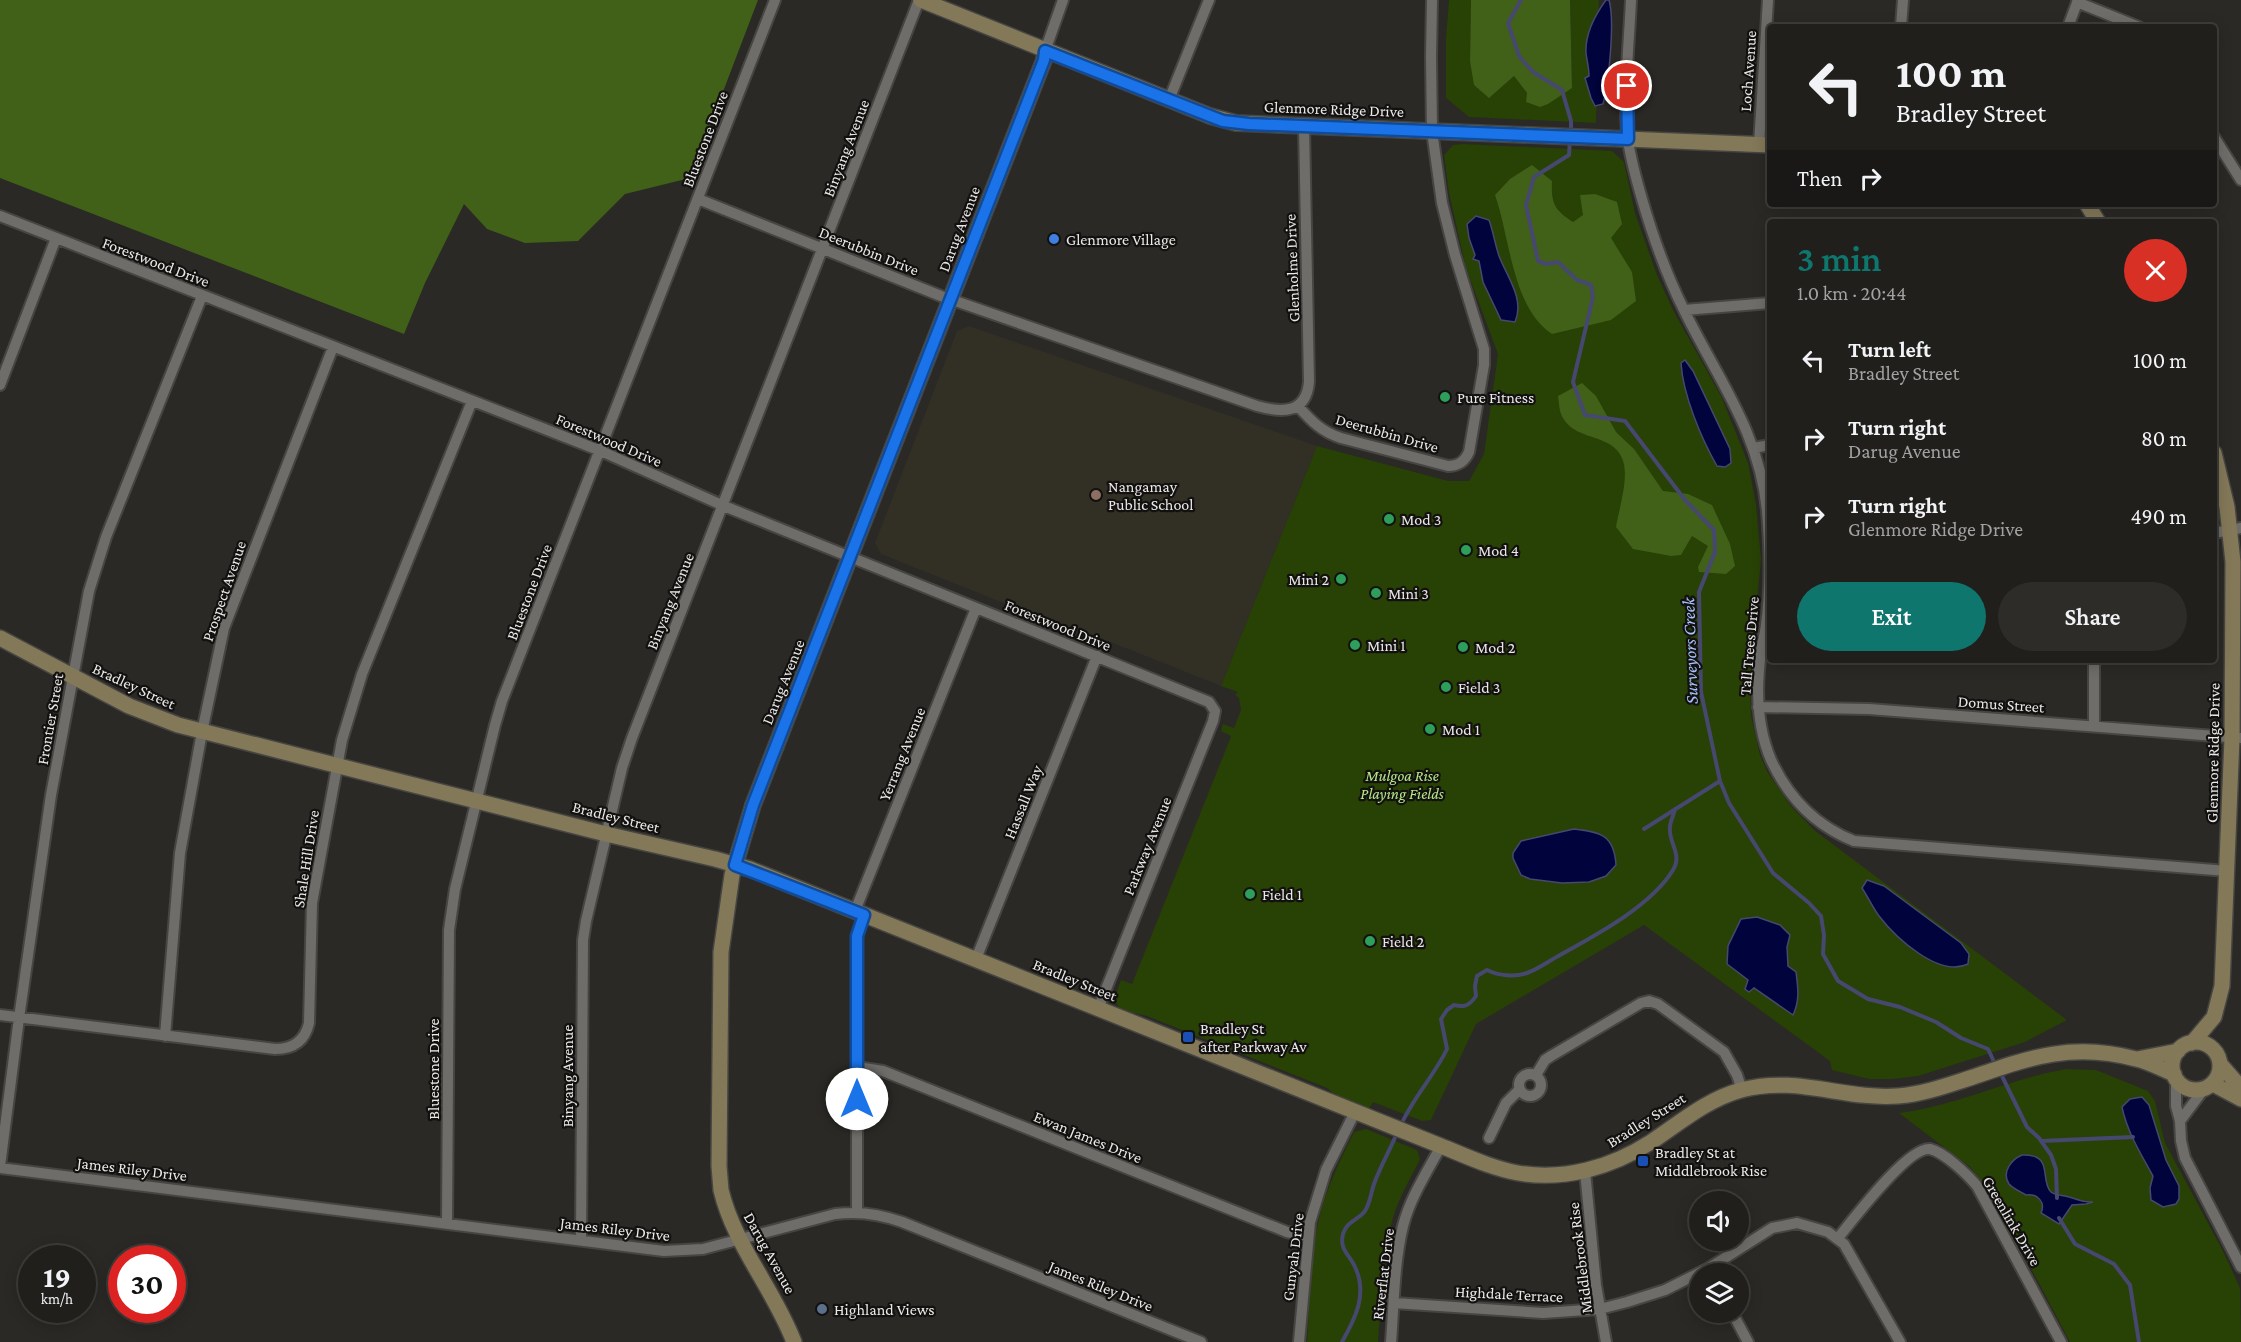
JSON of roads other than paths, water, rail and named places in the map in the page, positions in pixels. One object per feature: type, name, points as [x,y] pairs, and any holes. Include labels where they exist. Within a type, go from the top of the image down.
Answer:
[{"type":"street","name":"Bluestone Drive","points":[[447,1224],[447,947],[453,898],[502,701],[775,0]]},
{"type":"street","name":"Glenmore Ridge Drive","points":[[920,0],[1210,116],[1236,123],[1764,145]]},
{"type":"street","name":"Binyang Avenue","points":[[581,1240],[582,947],[606,834],[629,748],[920,0]]},
{"type":"street","points":[[1045,51],[1063,0]]},
{"type":"street","points":[[1169,100],[1209,0]]},
{"type":"street","name":"Deerubbin Drive","points":[[698,199],[951,300],[1257,405],[1279,411],[1298,406],[1316,426],[1341,438],[1449,466],[1456,465],[1463,461],[1469,453],[1484,365],[1484,349],[1451,241],[1442,203],[1432,131],[1432,0]]},
{"type":"street","name":"Tall Trees Drive","points":[[1632,0],[1627,66],[1628,139],[1635,176],[1650,227],[1684,310],[1744,422],[1753,448],[1767,509]]},
{"type":"street","name":"Loch Avenue","points":[[1767,24],[1768,0]]},
{"type":"street","points":[[1901,24],[1903,0]]},
{"type":"street","points":[[2069,24],[2078,1],[2133,24]]},
{"type":"street","name":"Loch Avenue","points":[[1764,145],[1767,36]]},
{"type":"street","name":"Darug Avenue","points":[[794,1342],[773,1296],[740,1240],[724,1202],[719,1166],[719,970],[726,906],[735,865],[753,805],[1044,60],[1045,51]]},
{"type":"street","name":"Glenholme Drive","points":[[1298,406],[1307,394],[1309,382],[1304,126]]},
{"type":"street","points":[[2217,142],[2241,180]]},
{"type":"street","name":"Forestwood Drive","points":[[0,216],[601,451],[724,506],[1203,699]]},
{"type":"street","points":[[0,385],[56,238]]},
{"type":"street","name":"Frontier Street","points":[[0,1167],[51,795],[89,591],[106,537],[202,296]]},
{"type":"street","points":[[1684,310],[1767,303]]},
{"type":"street","name":"Prospect Avenue","points":[[165,1036],[180,853],[224,628],[333,347]]},
{"type":"street","name":"Shale Hill Drive","points":[[0,1015],[275,1049],[292,1046],[305,1035],[309,1023],[312,903],[336,765],[351,707],[362,674],[472,401]]},
{"type":"street","points":[[1753,448],[1767,445]]},
{"type":"street","name":"Glenmore Ridge Drive","points":[[2217,465],[2236,529],[2233,562],[2237,738],[2227,871],[2222,986],[2214,1017],[2218,1059]]},
{"type":"street","points":[[2217,532],[2236,529]]},
{"type":"street","name":"Yerrang Avenue","points":[[857,1213],[857,936],[860,913],[976,608]]},
{"type":"street","name":"Tall Trees Drive","points":[[1767,611],[1759,670],[1758,707],[1771,759],[1804,809],[1836,834],[1854,841],[2227,871]]},
{"type":"street","name":"Bradley Street","points":[[0,638],[154,717],[202,732],[735,865],[1477,1161],[1517,1173],[1538,1175],[1585,1171],[1626,1157],[1692,1112],[1717,1099],[1742,1090],[1790,1085],[1861,1095],[1898,1096],[1927,1091],[2042,1055],[2067,1052],[2104,1053],[2137,1059],[2175,1076]]},
{"type":"street","name":"Hassall Way","points":[[976,960],[1096,656]]},
{"type":"street","points":[[2094,663],[2094,726]]},
{"type":"street","name":"Parkway Avenue","points":[[1098,1009],[1213,721],[1214,707],[1203,699]]},
{"type":"street","name":"Domus Street","points":[[1758,707],[1869,709],[2237,738]]},
{"type":"street","points":[[1536,1075],[1545,1060],[1551,1056],[1641,1003],[1650,1001],[1658,1004],[1724,1052],[1737,1075],[1742,1090]]},
{"type":"street","name":"Glenmore Ridge Drive","points":[[2185,1047],[2214,1017]]},
{"type":"street","points":[[2241,1088],[2205,1044],[2185,1047],[2173,1062],[2176,1106],[2185,1158],[2241,1267]]},
{"type":"street","name":"Bradley Street","points":[[2137,1059],[2185,1047]]},
{"type":"street","points":[[2180,1121],[2218,1077],[2218,1059]]},
{"type":"street","name":"Ewan James Drive","points":[[857,1067],[883,1071],[1287,1232],[1308,1236]]},
{"type":"street","points":[[1529,1073],[1541,1080],[1539,1091],[1529,1096],[1520,1089],[1519,1083],[1522,1076],[1529,1073]]},
{"type":"street","points":[[2175,1076],[2189,1089],[2208,1086],[2241,1099]]},
{"type":"street","points":[[1488,1138],[1506,1103],[1520,1089]]},
{"type":"street","name":"Gunyah Drive","points":[[1299,1342],[1308,1236],[1323,1179],[1355,1112]]},
{"type":"street","name":"Riverflat Drive","points":[[1391,1342],[1403,1225],[1416,1193],[1441,1146]]},
{"type":"street","name":"Greenlink Drive","points":[[1838,1238],[1883,1183],[1917,1153],[1926,1149],[1934,1150],[1964,1172],[1977,1186],[2061,1342]]},
{"type":"street","name":"James Riley Drive","points":[[0,1167],[674,1251],[703,1249],[826,1216],[857,1213],[876,1215],[902,1222],[1201,1342]]},
{"type":"street","name":"Middlebrook Rise","points":[[1585,1171],[1600,1309],[1606,1342]]},
{"type":"street","name":"Highdale Terrace","points":[[1721,1263],[1762,1233],[1789,1224],[1814,1226],[1828,1232],[1838,1238],[1851,1253],[1900,1342]]},
{"type":"street","name":"Highdale Terrace","points":[[1394,1303],[1543,1313],[1600,1309],[1665,1290],[1689,1280]]},
{"type":"street","points":[[1738,1323],[1748,1342]]},
{"type":"waterway","name":"Surveyors Creek","points":[[1521,0],[1508,23],[1519,56],[1533,72],[1562,90],[1571,121],[1571,132]]},
{"type":"waterway","name":"Surveyors Creek","points":[[1570,139],[1569,155],[1534,177],[1526,205],[1538,261],[1547,264],[1558,262],[1577,280],[1591,285],[1593,297],[1573,382],[1585,415],[1625,421],[1685,500],[1714,530],[1715,552],[1699,592],[1701,692],[1720,781],[1729,803],[1773,873],[1821,916],[1824,935],[1823,954],[1838,981],[1868,999],[1900,1007],[1936,1022],[1961,1038],[1988,1049],[1996,1066]]},
{"type":"waterway","points":[[1644,829],[1720,781]]},
{"type":"waterway","points":[[1400,1127],[1447,1049],[1441,1019],[1447,1010],[1454,1005],[1464,1006],[1472,1002],[1476,996],[1477,976],[1487,970],[1507,975],[1531,971],[1606,929],[1651,896],[1676,864],[1676,854],[1670,833],[1675,809]]},
{"type":"waterway","name":"Surveyors Creek","points":[[2000,1072],[2027,1127],[2039,1138],[2051,1155],[2056,1169],[2057,1198]]},
{"type":"waterway","points":[[1342,1342],[1355,1315],[1360,1297],[1359,1277],[1342,1244],[1343,1234],[1349,1224],[1367,1208],[1376,1178],[1397,1133]]},
{"type":"waterway","points":[[2041,1141],[2133,1137]]},
{"type":"waterway","name":"Surveyors Creek","points":[[2059,1218],[2075,1244],[2114,1264],[2130,1285],[2139,1342]]},
{"type":"place","name":"Glenmore Village","points":[[1054,239]]},
{"type":"place","name":"Pure Fitness","points":[[1445,397]]},
{"type":"place","name":"Nangamay Public School","points":[[1096,495]]},
{"type":"place","name":"Mod 3","points":[[1389,519]]},
{"type":"place","name":"Mod 4","points":[[1466,550]]},
{"type":"place","name":"Mini 2","points":[[1341,579]]},
{"type":"place","name":"Mini 3","points":[[1376,593]]},
{"type":"place","name":"Mini 1","points":[[1355,645]]},
{"type":"place","name":"Mod 2","points":[[1463,647]]},
{"type":"place","name":"Field 3","points":[[1446,687]]},
{"type":"place","name":"Mod 1","points":[[1430,729]]},
{"type":"place","name":"Field 1","points":[[1250,894]]},
{"type":"place","name":"Field 2","points":[[1370,941]]},
{"type":"place","name":"Bradley St after Parkway Av","points":[[1188,1037]]},
{"type":"place","name":"Bradley St at Middlebrook Rise","points":[[1643,1161]]},
{"type":"place","name":"Highland Views","points":[[822,1309]]},
{"type":"park label","name":"Mulgoa Rise Playing Fields","points":[[1402,784]]}]
